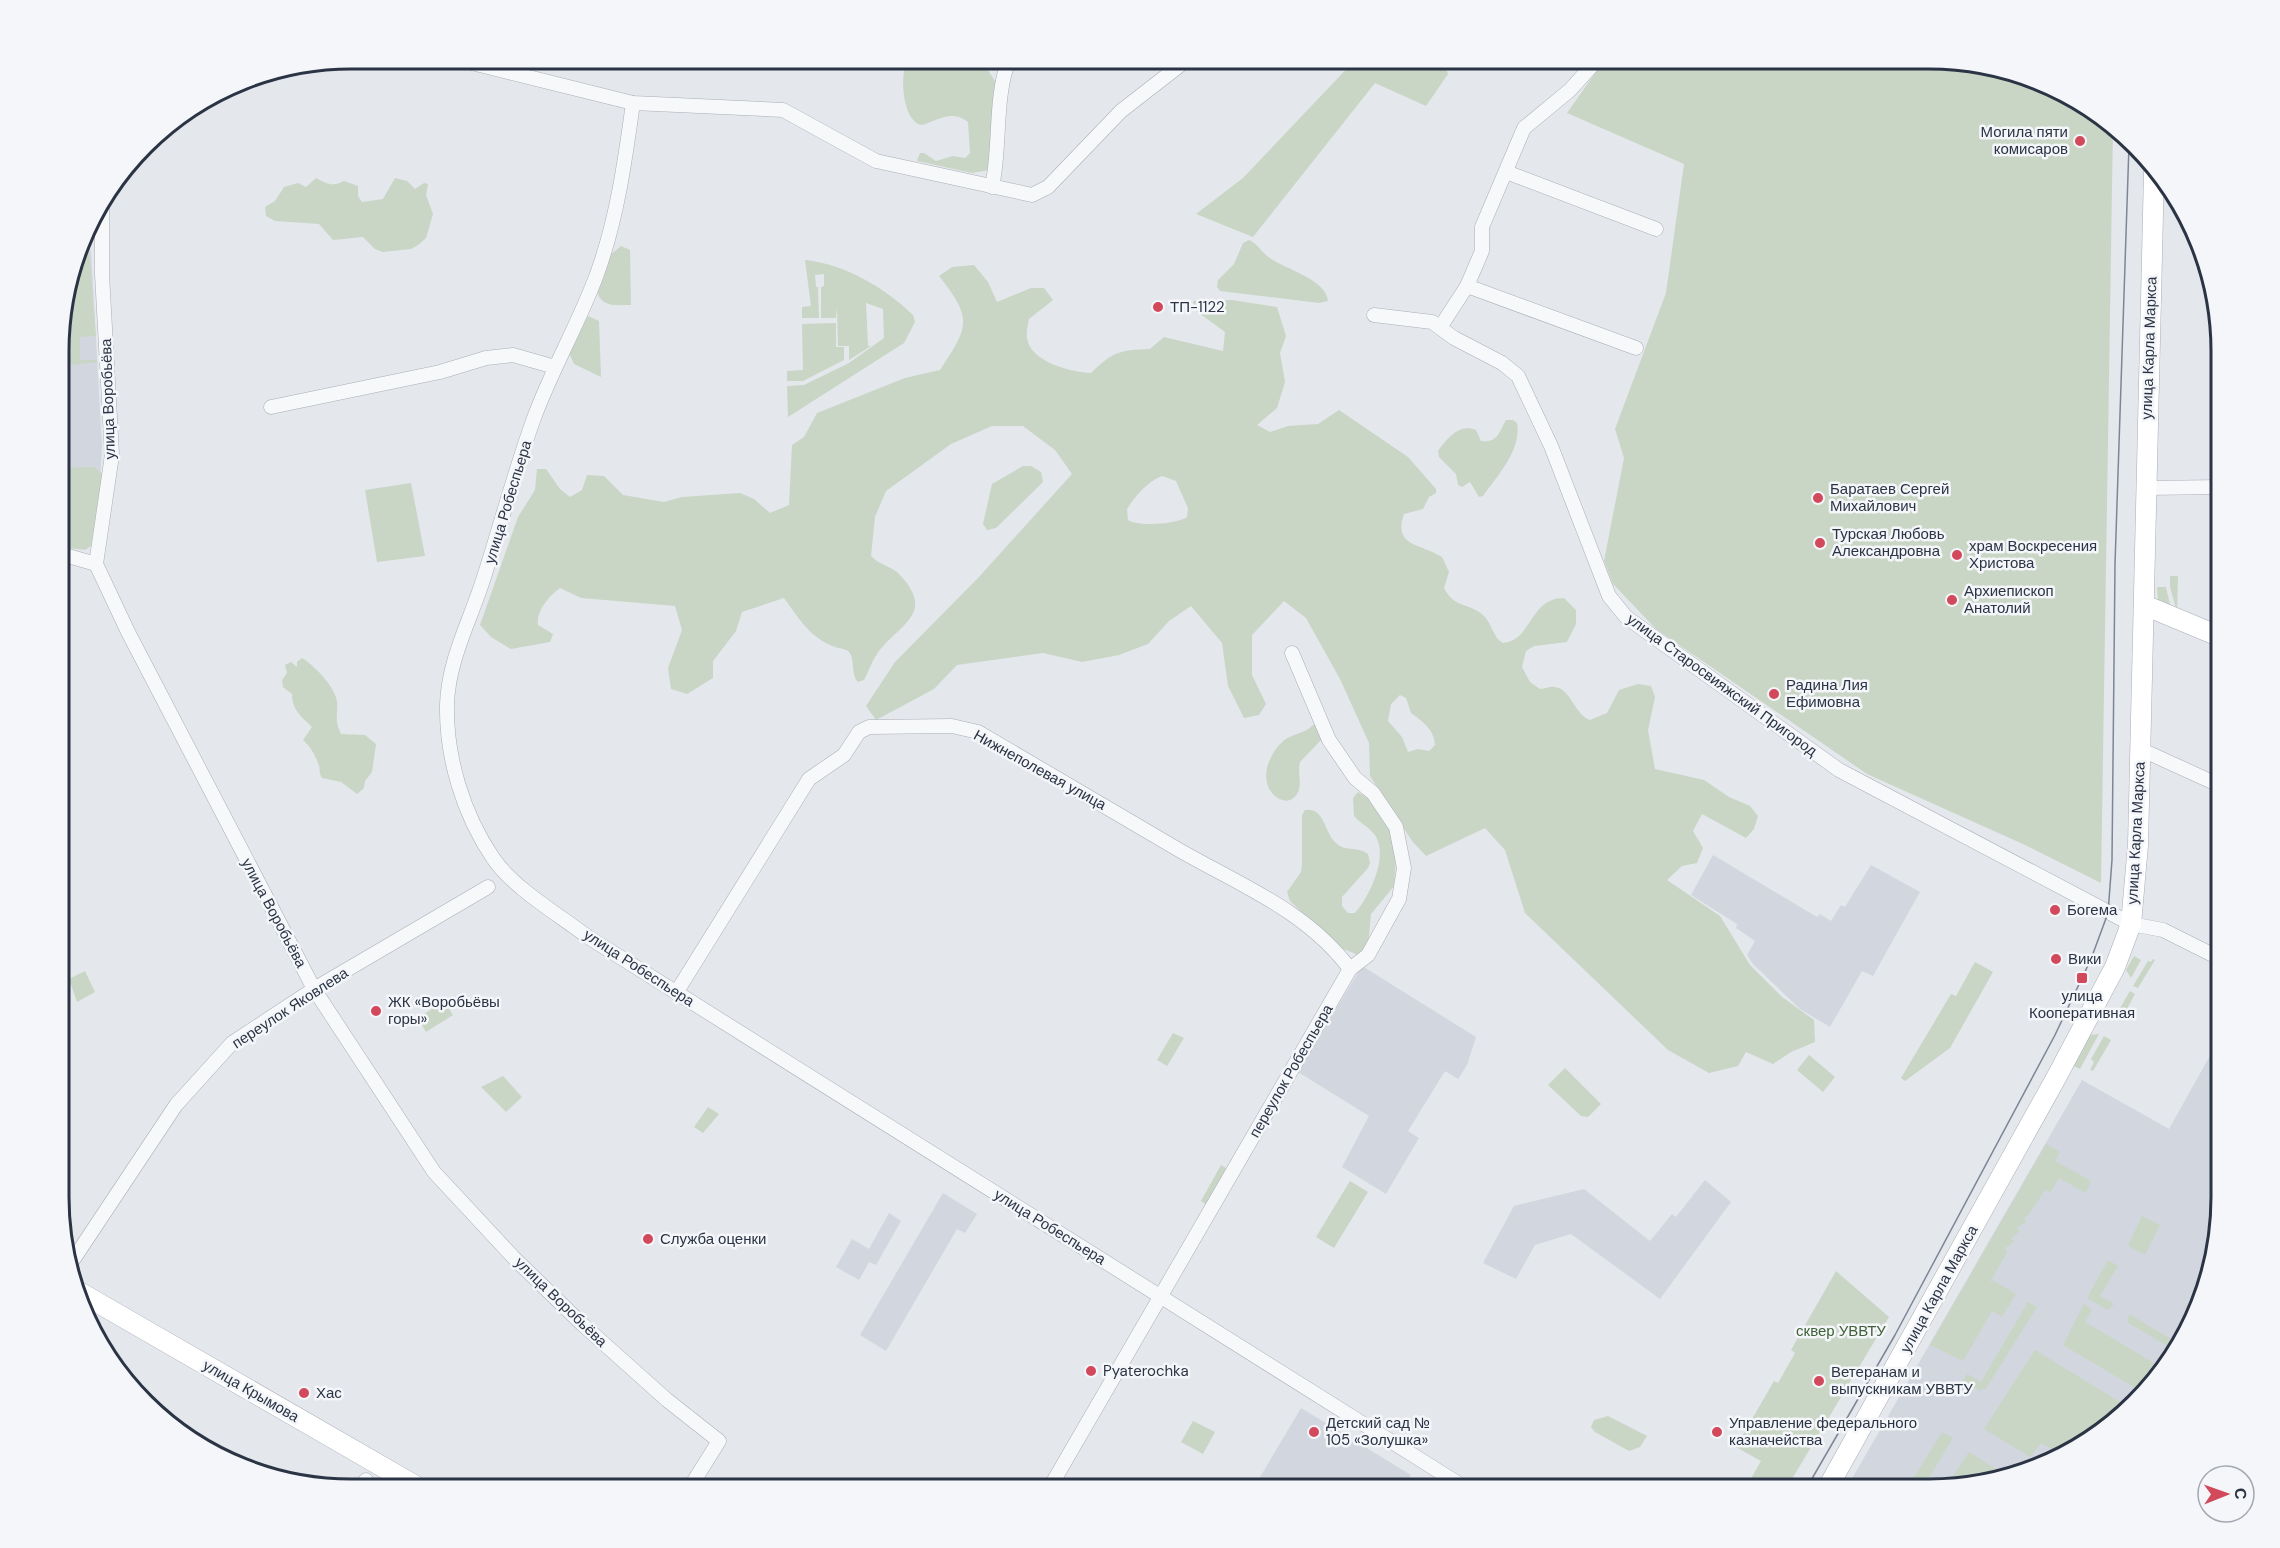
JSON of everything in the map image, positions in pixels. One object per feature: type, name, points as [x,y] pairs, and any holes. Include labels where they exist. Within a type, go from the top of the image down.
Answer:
[{"type":"main road","name":"улица Карла Маркса","points":[[1833,1479],[2056,1078],[2115,967],[2131,924],[2136,886],[2154,180]]},
{"type":"main road","points":[[2144,605],[2211,632]]},
{"type":"main road","name":"улица Крымова","points":[[87,1296],[404,1479]]},
{"type":"street","points":[[499,69],[633,103],[783,110],[876,161],[1032,195],[1048,188],[1121,111],[1175,69]]},
{"type":"street","points":[[992,187],[998,159],[999,111],[1005,69]]},
{"type":"street","points":[[1441,326],[1467,286],[1482,251],[1482,227],[1524,128],[1570,90],[1589,69]]},
{"type":"street","name":"улица Робеспьера","points":[[633,103],[625,161],[609,236],[597,275],[533,420],[482,584],[453,664],[447,704],[449,748],[469,810],[492,857],[506,875],[588,937],[1451,1479]]},
{"type":"street","points":[[1506,172],[1656,229]]},
{"type":"street","name":"улица Воробьёва","points":[[102,219],[102,274],[112,455],[96,564],[188,752],[314,989],[434,1172],[514,1258],[582,1323],[667,1400],[719,1442],[695,1479]]},
{"type":"street","points":[[1467,286],[1636,348]]},
{"type":"street","name":"улица Старосвияжский Пригород","points":[[1374,315],[1432,322],[1441,326],[1454,338],[1502,363],[1518,376],[1551,446],[1609,596],[1626,617],[1839,770],[2131,924],[2163,930],[2211,954]]},
{"type":"street","points":[[271,406],[440,372],[486,358],[513,356],[555,367]]},
{"type":"street","points":[[2145,488],[2211,487]]},
{"type":"street","points":[[69,556],[96,564]]},
{"type":"street","name":"переулок Робеспьера","points":[[1055,1479],[1350,969],[1368,955],[1399,899],[1404,868],[1396,827],[1372,793],[1355,778],[1329,740],[1292,653]]},
{"type":"street","name":"Нижнеполевая улица","points":[[676,993],[809,779],[844,755],[860,732],[869,728],[952,726],[978,732],[1182,852],[1281,905],[1336,949],[1350,969]]},
{"type":"street","points":[[2140,749],[2211,781]]},
{"type":"street","name":"переулок Яковлева","points":[[75,1257],[176,1105],[232,1043],[314,989],[488,887]]},
{"type":"shaded area","points":[[92,239],[89,248],[102,446],[100,481],[69,528],[71,314],[84,260]]},
{"type":"shaded area","points":[[1713,855],[1817,917],[1820,914],[1831,921],[1841,905],[1845,907],[1871,865],[1920,892],[1873,976],[1862,971],[1830,1027],[1800,1009],[1753,964],[1747,955],[1755,941],[1736,928],[1737,924],[1691,895]]},
{"type":"shaded area","points":[[1362,966],[1476,1037],[1467,1065],[1458,1079],[1445,1071],[1408,1131],[1419,1138],[1386,1194],[1342,1167],[1369,1116],[1298,1072]]},
{"type":"shaded area","points":[[2211,1054],[2211,1197],[2206,1252],[2196,1288],[2182,1322],[2153,1369],[2141,1383],[2101,1421],[2054,1450],[2020,1464],[1966,1477],[1852,1479],[2082,1080],[2169,1129]]},
{"type":"shaded area","points":[[1705,1180],[1731,1202],[1660,1299],[1571,1234],[1535,1245],[1516,1279],[1483,1263],[1514,1206],[1584,1189],[1650,1241],[1672,1214],[1676,1217]]},
{"type":"shaded area","points":[[943,1193],[977,1214],[965,1233],[957,1229],[886,1351],[860,1335]]},
{"type":"shaded area","points":[[889,1213],[901,1221],[876,1265],[869,1262],[859,1280],[836,1267],[852,1239],[869,1249]]},
{"type":"shaded area","name":"Детский сад № 105 «Золушка»","points":[[1301,1408],[1411,1475],[1408,1479],[1259,1479]]},
{"type":"green space","points":[[905,69],[988,70],[996,83],[989,170],[972,173],[917,161],[920,153],[936,161],[953,156],[965,158],[970,153],[968,122],[956,116],[950,116],[922,125],[915,122],[906,106]]},
{"type":"green space","points":[[1347,69],[1446,69],[1448,74],[1426,106],[1375,83],[1253,237],[1196,214],[1243,178]]},
{"type":"green space","points":[[1598,69],[1929,69],[1984,74],[2037,90],[2070,107],[2113,137],[2101,883],[2025,845],[1867,774],[1656,629],[1613,584],[1604,561],[1624,458],[1615,429],[1666,293],[1684,164],[1567,113]]},
{"type":"green space","points":[[316,178],[330,184],[344,181],[358,186],[358,196],[362,202],[383,199],[395,178],[407,181],[415,189],[424,183],[428,184],[426,195],[433,214],[426,238],[411,249],[383,252],[375,249],[363,237],[333,240],[319,224],[275,221],[266,216],[265,207],[275,201],[284,187],[298,183],[306,187]]},
{"type":"green space","points":[[1249,240],[1270,258],[1321,287],[1328,301],[1319,303],[1220,291],[1217,287],[1218,280],[1234,264],[1243,243]]},
{"type":"green space","points":[[621,246],[630,250],[631,305],[605,303],[597,290],[610,255]]},
{"type":"green space","points":[[89,249],[96,336],[80,337],[80,360],[97,360],[97,362],[69,365],[71,314]]},
{"type":"green space","points":[[805,260],[835,266],[864,279],[902,305],[913,315],[915,322],[904,343],[788,417],[787,386],[804,385],[849,363],[884,338],[883,309],[866,303],[868,346],[871,346],[849,360],[849,346],[838,346],[837,307],[836,318],[821,318],[821,287],[824,286],[824,274],[815,275],[816,287],[818,287],[819,318],[802,318],[802,307],[811,306]]},
{"type":"green space","points":[[974,265],[988,282],[997,302],[1031,288],[1044,288],[1053,300],[1029,319],[1027,336],[1030,346],[1035,353],[1053,364],[1091,373],[1111,356],[1124,351],[1150,349],[1164,337],[1223,351],[1225,332],[1195,310],[1193,301],[1232,300],[1277,307],[1286,336],[1280,353],[1285,382],[1277,408],[1257,425],[1270,432],[1288,426],[1318,424],[1339,410],[1408,457],[1436,489],[1436,493],[1429,497],[1423,509],[1404,514],[1401,525],[1402,533],[1411,543],[1442,557],[1449,572],[1444,588],[1448,595],[1483,615],[1497,638],[1503,643],[1520,635],[1537,612],[1553,600],[1564,598],[1576,610],[1576,624],[1567,642],[1534,646],[1526,651],[1522,667],[1530,682],[1540,689],[1553,687],[1565,692],[1580,713],[1590,720],[1607,713],[1619,690],[1638,684],[1651,686],[1655,697],[1648,730],[1655,769],[1704,780],[1729,797],[1750,806],[1758,816],[1754,829],[1746,838],[1702,814],[1693,831],[1703,848],[1697,863],[1682,866],[1667,880],[1720,916],[1750,965],[1782,997],[1814,1020],[1815,1042],[1791,1052],[1773,1064],[1746,1052],[1738,1066],[1709,1073],[1668,1050],[1525,913],[1505,850],[1485,828],[1426,856],[1412,841],[1370,776],[1369,743],[1340,679],[1306,618],[1284,601],[1252,635],[1252,675],[1266,704],[1259,715],[1244,718],[1228,686],[1222,643],[1191,606],[1169,621],[1148,644],[1119,655],[1082,662],[1043,653],[957,665],[934,689],[876,720],[866,706],[895,662],[978,578],[1072,474],[1055,450],[1023,426],[992,426],[951,444],[886,491],[875,517],[871,556],[901,576],[915,599],[915,609],[905,625],[879,651],[864,680],[858,682],[856,679],[852,658],[848,651],[822,641],[804,625],[784,598],[742,612],[736,631],[713,661],[713,678],[687,694],[671,689],[668,668],[682,630],[675,606],[581,598],[560,588],[544,604],[539,614],[538,625],[553,634],[550,642],[511,649],[491,637],[480,625],[518,517],[535,490],[537,469],[546,469],[560,489],[570,497],[582,490],[587,475],[604,476],[623,495],[664,502],[682,497],[740,493],[754,499],[770,513],[789,505],[792,445],[804,437],[817,413],[905,378],[940,370],[957,343],[963,323],[958,303],[939,276],[952,267]],"holes":[[[1162,476],[1176,481],[1188,508],[1187,517],[1158,524],[1128,520],[1127,509],[1134,499],[1147,485]],[[1400,695],[1406,698],[1411,713],[1427,726],[1432,734],[1435,745],[1429,751],[1418,749],[1408,752],[1402,737],[1388,721],[1391,704]]]},
{"type":"green space","points":[[588,316],[599,321],[601,377],[574,364],[569,353]]},
{"type":"green space","points":[[836,323],[836,347],[844,347],[844,360],[803,381],[787,381],[787,371],[803,370],[802,324]]},
{"type":"green space","points":[[1506,420],[1513,420],[1517,423],[1516,443],[1501,471],[1483,496],[1479,497],[1470,482],[1462,487],[1458,485],[1456,474],[1439,457],[1438,451],[1450,436],[1465,428],[1476,430],[1481,441],[1491,440],[1497,436]]},
{"type":"green space","points":[[1023,466],[1031,466],[1041,472],[1043,482],[996,528],[987,530],[983,524],[992,484]]},
{"type":"green space","points":[[94,467],[103,474],[91,546],[85,550],[69,548],[69,468]]},
{"type":"green space","points":[[411,483],[425,556],[377,562],[365,490]]},
{"type":"green space","points":[[2170,576],[2178,576],[2177,612],[2170,587]]},
{"type":"green space","points":[[2157,587],[2166,587],[2171,609],[2158,600]]},
{"type":"green space","points":[[302,658],[318,671],[333,690],[336,696],[337,721],[341,734],[365,735],[376,744],[372,772],[365,781],[364,788],[357,794],[341,782],[322,778],[315,757],[303,740],[312,727],[295,709],[292,694],[283,687],[282,680],[287,673],[285,665],[291,662],[297,667],[297,662]]},
{"type":"green space","points":[[1317,725],[1322,739],[1300,762],[1300,786],[1297,794],[1285,801],[1272,793],[1268,785],[1266,774],[1269,762],[1281,743]]},
{"type":"green space","points":[[1358,792],[1379,805],[1397,845],[1394,886],[1371,914],[1368,947],[1358,955],[1339,947],[1290,901],[1287,892],[1301,872],[1302,815],[1305,810],[1312,810],[1320,816],[1336,843],[1368,854],[1370,863],[1368,868],[1342,897],[1342,906],[1348,913],[1355,913],[1361,906],[1376,876],[1380,854],[1375,835],[1354,816],[1353,798]]},
{"type":"green space","points":[[2134,956],[2141,960],[2131,978],[2126,970]]},
{"type":"green space","points":[[2155,960],[2138,988],[2133,986],[2148,961],[2151,962]]},
{"type":"green space","points":[[1975,962],[1993,972],[1950,1048],[1905,1081],[1901,1078],[1951,994],[1956,996]]},
{"type":"green space","points":[[85,971],[95,992],[77,1002],[69,979]]},
{"type":"green space","points":[[2130,991],[2135,994],[2122,1018],[2116,1015]]},
{"type":"green space","points":[[444,1001],[453,1015],[426,1032],[418,1018]]},
{"type":"green space","points":[[1173,1033],[1184,1038],[1167,1066],[1157,1060]]},
{"type":"green space","points":[[2099,1034],[2080,1069],[2074,1066],[2089,1035]]},
{"type":"green space","points":[[2104,1036],[2111,1040],[2093,1071],[2090,1070],[2094,1062],[2091,1059]]},
{"type":"green space","points":[[1809,1055],[1835,1077],[1823,1092],[1797,1070]]},
{"type":"green space","points":[[1565,1068],[1601,1104],[1588,1117],[1581,1116],[1548,1085]]},
{"type":"green space","points":[[503,1076],[522,1097],[506,1112],[481,1087]]},
{"type":"green space","points":[[708,1107],[719,1114],[703,1133],[694,1127]]},
{"type":"green space","points":[[2046,1144],[2060,1152],[2055,1161],[2091,1181],[2086,1193],[2059,1178],[2050,1193],[2045,1190],[2030,1213],[2024,1218],[2026,1221],[2017,1228],[2020,1231],[2011,1238],[2014,1242],[2005,1248],[2007,1252],[1989,1284],[1993,1280],[2016,1294],[2002,1317],[1992,1311],[1963,1361],[1930,1345]]},
{"type":"green space","points":[[1221,1165],[1229,1170],[1208,1206],[1201,1201]]},
{"type":"green space","points":[[1350,1181],[1368,1192],[1334,1248],[1316,1237]]},
{"type":"green space","points":[[2142,1216],[2160,1225],[2145,1255],[2128,1246]]},
{"type":"green space","points":[[2108,1260],[2118,1266],[2100,1296],[2114,1304],[2108,1310],[2087,1298]]},
{"type":"green space","name":"сквер УВВТУ","points":[[1836,1271],[1889,1317],[1792,1479],[1751,1479],[1761,1461],[1736,1447],[1774,1381],[1778,1383],[1795,1353],[1791,1350]]},
{"type":"green space","points":[[2028,1302],[2037,1307],[1985,1390],[1982,1388],[1980,1391],[1963,1381],[1967,1374],[1981,1382]]},
{"type":"green space","points":[[2084,1304],[2092,1310],[2085,1322],[2156,1364],[2136,1388],[2063,1345]]},
{"type":"green space","points":[[2129,1314],[2172,1339],[2168,1346],[2127,1322]]},
{"type":"green space","points":[[2035,1350],[2121,1403],[2101,1421],[2070,1441],[2050,1452],[2051,1449],[2041,1443],[2030,1457],[1984,1429]]},
{"type":"green space","points":[[1608,1416],[1647,1436],[1640,1447],[1629,1451],[1595,1432],[1591,1427],[1594,1420]]},
{"type":"green space","points":[[1193,1421],[1215,1432],[1203,1454],[1181,1442]]},
{"type":"green space","points":[[1942,1432],[1953,1438],[1928,1479],[1913,1479]]},
{"type":"green space","points":[[1969,1452],[1996,1469],[1984,1474],[1952,1478]]},
{"type":"tram line","points":[[1812,1479],[1895,1335],[2055,1035],[2091,959],[2108,913],[2112,860],[2115,564],[2129,153]]},
{"type":"place","name":"Могила пяти комисаров","points":[[2080,141]]},
{"type":"place","name":"ТП-1122","points":[[1158,307]]},
{"type":"place","name":"Баратаев Сергей Михайлович","points":[[1818,498]]},
{"type":"place","name":"Турская Любовь Александровна","points":[[1820,543]]},
{"type":"place","name":"храм Воскресения Христова","points":[[1957,555]]},
{"type":"place","name":"Архиепископ Анатолий","points":[[1952,600]]},
{"type":"place","name":"Радина Лия Ефимовна","points":[[1774,694]]},
{"type":"place","name":"Богема","points":[[2055,910]]},
{"type":"place","name":"Вики","points":[[2056,959]]},
{"type":"place","name":"улица Кооперативная","points":[[2082,978]]},
{"type":"place","name":"ЖК «Воробьёвы горы»","points":[[376,1011]]},
{"type":"place","name":"Служба оценки","points":[[648,1239]]},
{"type":"place","name":"Pyaterochka","points":[[1091,1371]]},
{"type":"place","name":"Ветеранам и выпускникам УВВТУ","points":[[1819,1381]]},
{"type":"place","name":"Хас","points":[[304,1393]]},
{"type":"place","name":"Детский сад № 105 «Золушка»","points":[[1314,1432]]},
{"type":"place","name":"Управление федерального казначейства","points":[[1717,1432]]}]
